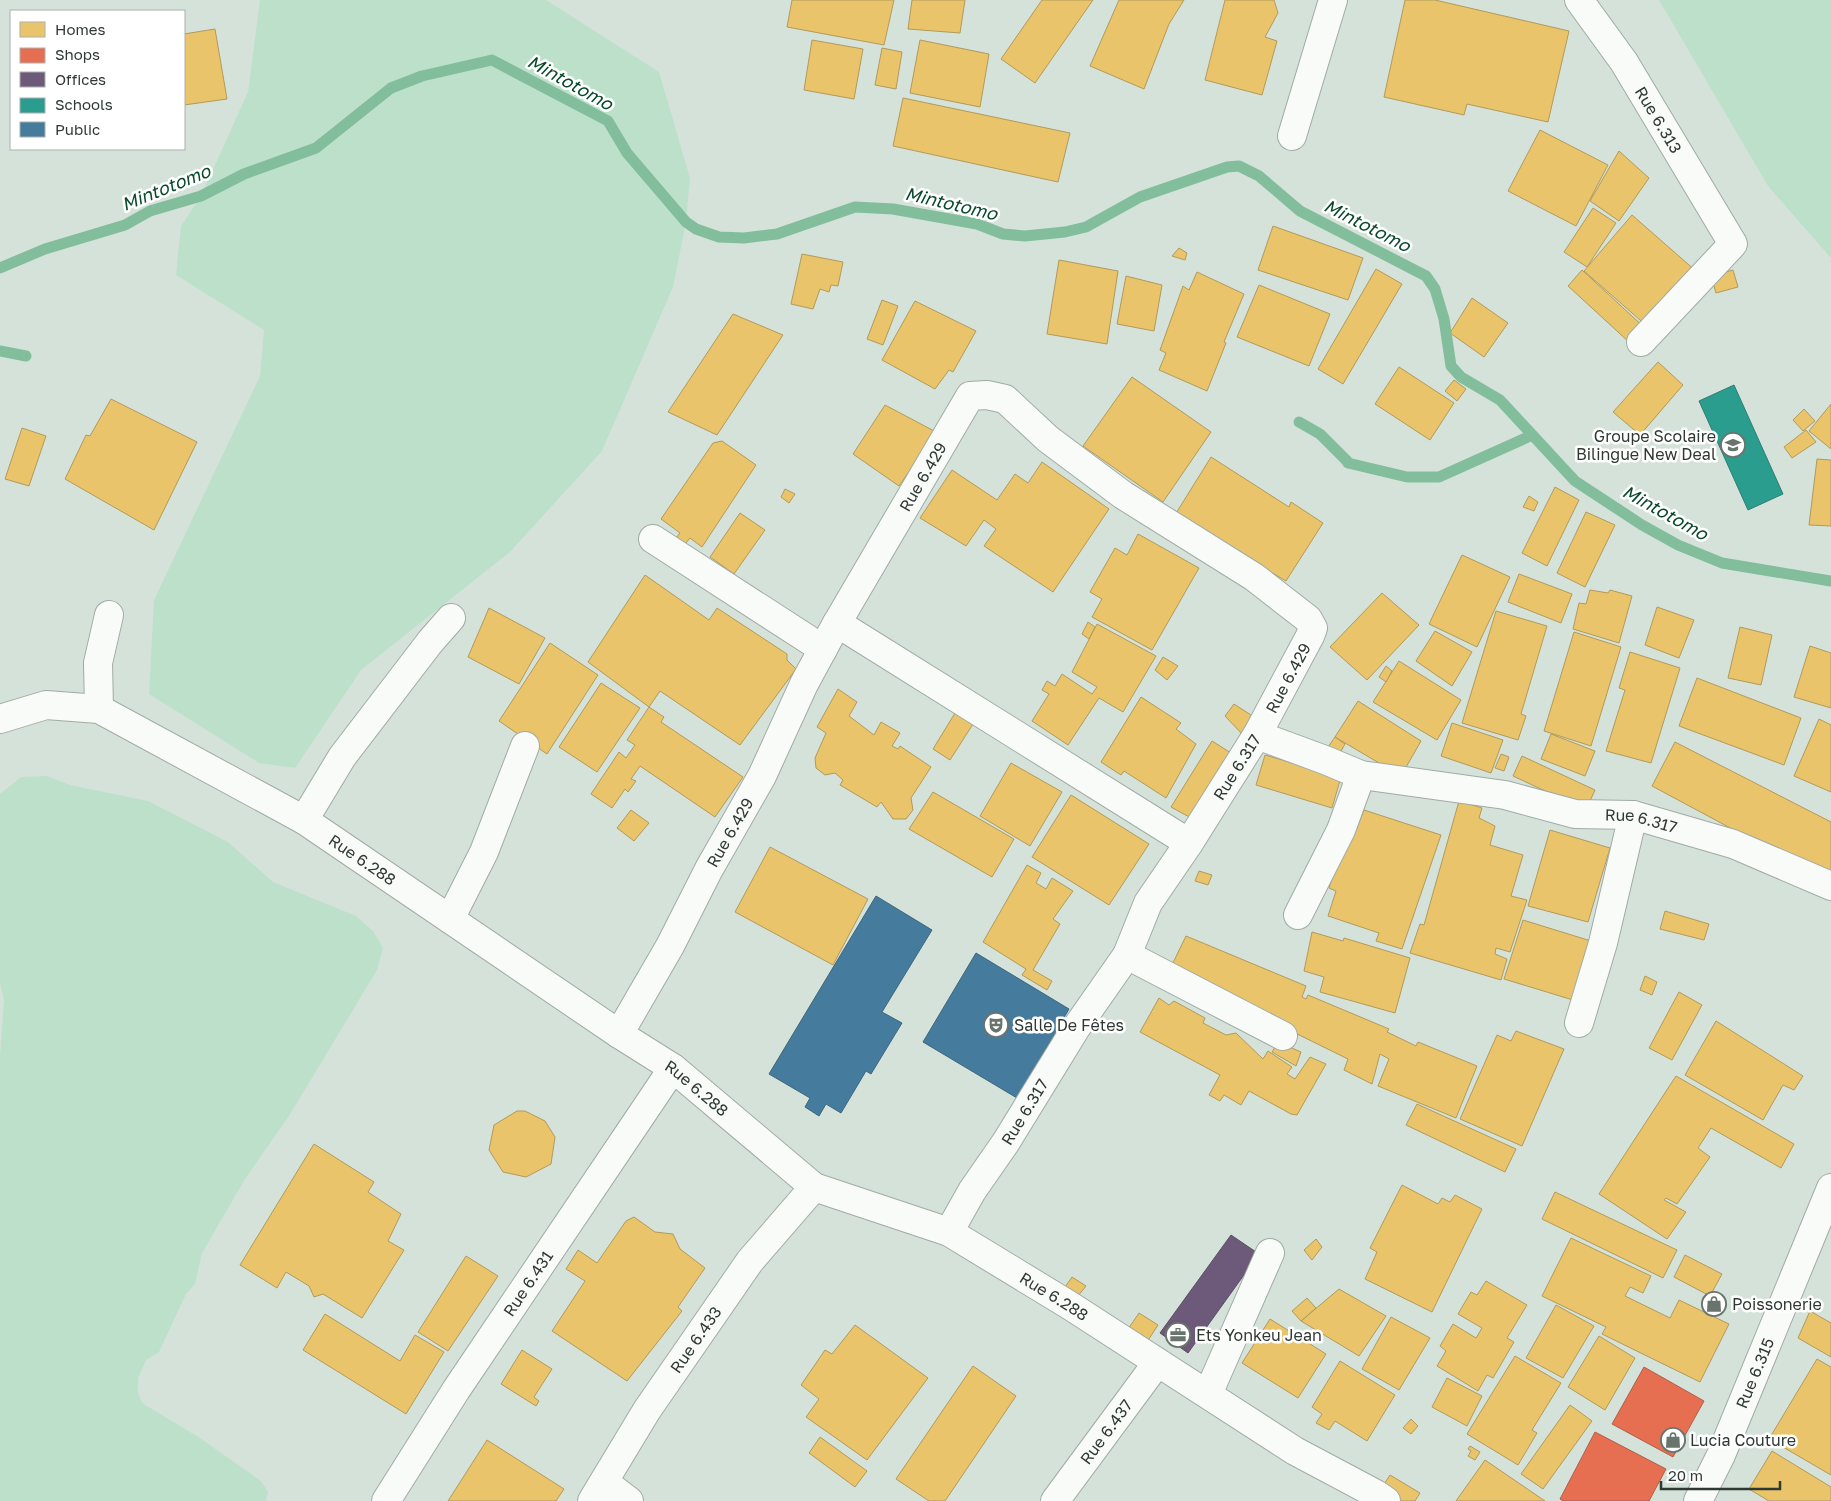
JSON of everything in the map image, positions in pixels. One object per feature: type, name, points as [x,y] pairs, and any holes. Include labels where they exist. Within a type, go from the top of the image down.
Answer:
[{"type":"street","points":[[1292,136],[1333,0]]},
{"type":"street","name":"Rue 6.313","points":[[1579,0],[1624,62],[1733,244],[1641,342]]},
{"type":"street","name":"Rue 6.429","points":[[619,1034],[670,946],[709,869],[762,776],[804,684],[837,623],[970,396],[1005,399],[1048,439],[1123,496],[1254,577],[1308,619],[1313,628],[1310,636],[1257,735]]},
{"type":"street","points":[[653,539],[823,649]]},
{"type":"street","points":[[100,708],[98,663],[109,615]]},
{"type":"street","points":[[304,820],[342,757],[430,642],[451,618]]},
{"type":"street","points":[[837,623],[1189,843]]},
{"type":"street","name":"Rue 6.288","points":[[0,719],[46,705],[100,708],[304,820],[619,1034],[673,1068],[814,1187],[949,1232],[1069,1305],[1295,1451],[1376,1499]]},
{"type":"street","name":"Rue 6.317","points":[[949,1232],[972,1191],[1006,1142],[1076,1028],[1127,955],[1148,903],[1189,843],[1257,735],[1361,775],[1505,795],[1575,814],[1633,815],[1733,844],[1831,886]]},
{"type":"street","points":[[450,919],[484,852],[525,746]]},
{"type":"street","points":[[1298,915],[1341,830],[1361,775]]},
{"type":"street","points":[[1579,1022],[1603,943],[1633,815]]},
{"type":"street","points":[[1127,955],[1283,1036]]},
{"type":"street","name":"Rue 6.431","points":[[386,1501],[456,1390],[673,1068]]},
{"type":"street","name":"Rue 6.433","points":[[598,1491],[647,1410],[750,1261],[814,1187]]},
{"type":"street","name":"Rue 6.315","points":[[1698,1501],[1721,1455],[1831,1188]]},
{"type":"street","points":[[1208,1394],[1270,1253]]},
{"type":"street","name":"Rue 6.437","points":[[1056,1501],[1157,1363]]},
{"type":"street","points":[[598,1491],[629,1501]]},
{"type":"green space","points":[[260,0],[546,0],[659,72],[690,178],[686,222],[673,287],[602,451],[510,552],[361,670],[295,768],[259,763],[149,694],[154,600],[260,376],[264,330],[176,275],[181,226],[201,196],[248,92]]},
{"type":"green space","points":[[1659,0],[1831,0],[1831,258],[1768,186]]},
{"type":"green space","points":[[47,776],[70,785],[148,801],[228,842],[273,882],[356,916],[373,931],[383,948],[377,970],[289,1116],[245,1179],[202,1253],[195,1284],[186,1294],[159,1352],[146,1360],[138,1378],[138,1393],[142,1403],[200,1438],[261,1481],[268,1492],[266,1501],[0,1501],[0,1055],[4,1000],[0,984],[0,794],[21,777]]},
{"type":"building: Homes","points":[[792,0],[894,0],[884,45],[787,27]]},
{"type":"building: Homes","points":[[912,0],[965,0],[960,33],[908,29]]},
{"type":"building: Homes","points":[[1042,0],[1093,0],[1035,83],[1001,59]]},
{"type":"building: Homes","points":[[1119,0],[1184,0],[1169,24],[1144,89],[1090,66]]},
{"type":"building: Homes","points":[[1225,0],[1274,0],[1278,13],[1265,37],[1277,41],[1262,95],[1205,80]]},
{"type":"building: Homes","points":[[1405,0],[1435,0],[1569,31],[1548,122],[1467,104],[1464,115],[1384,97]]},
{"type":"building: Homes","points":[[215,29],[227,99],[185,105],[185,34]]},
{"type":"building: Homes","points":[[812,40],[863,49],[854,99],[804,90]]},
{"type":"building: Homes","points":[[920,40],[989,54],[980,107],[910,93]]},
{"type":"building: Homes","points":[[882,48],[902,52],[896,89],[875,85]]},
{"type":"building: Homes","points":[[903,98],[1070,133],[1058,182],[893,146]]},
{"type":"building: Homes","points":[[1540,130],[1608,165],[1576,226],[1508,191]]},
{"type":"building: Homes","points":[[1619,151],[1649,178],[1619,221],[1590,201]]},
{"type":"building: Homes","points":[[1593,208],[1616,223],[1587,267],[1564,252]]},
{"type":"building: Homes","points":[[1632,215],[1697,272],[1648,327],[1584,271]]},
{"type":"building: Homes","points":[[1273,226],[1363,258],[1348,300],[1258,270]]},
{"type":"building: Homes","points":[[1179,248],[1187,253],[1185,260],[1172,256]]},
{"type":"building: Homes","points":[[802,254],[843,262],[838,286],[831,285],[829,292],[820,289],[813,309],[791,304]]},
{"type":"building: Homes","points":[[1059,260],[1118,271],[1107,344],[1047,334]]},
{"type":"building: Homes","points":[[1376,269],[1402,284],[1343,384],[1318,369]]},
{"type":"building: Homes","points":[[1582,270],[1645,328],[1630,343],[1568,286]]},
{"type":"building: Homes","points":[[1733,270],[1738,287],[1716,293],[1711,276]]},
{"type":"building: Homes","points":[[1197,272],[1244,294],[1224,342],[1226,343],[1207,391],[1159,370],[1166,353],[1160,350],[1183,286],[1189,290]]},
{"type":"building: Homes","points":[[1126,276],[1162,285],[1154,331],[1117,324]]},
{"type":"building: Homes","points":[[1259,285],[1330,314],[1309,366],[1237,337]]},
{"type":"building: Homes","points":[[1472,298],[1508,323],[1484,357],[1450,333]]},
{"type":"building: Homes","points":[[882,300],[898,306],[883,345],[867,339]]},
{"type":"building: Homes","points":[[915,301],[976,331],[953,372],[949,370],[935,389],[882,360]]},
{"type":"building: Homes","points":[[733,314],[783,335],[717,435],[668,412]]},
{"type":"building: Homes","points":[[1658,362],[1683,385],[1640,435],[1613,412]]},
{"type":"building: Homes","points":[[1399,367],[1454,403],[1430,440],[1375,404]]},
{"type":"building: Homes","points":[[1132,377],[1211,432],[1163,502],[1083,446]]},
{"type":"building: Homes","points":[[1454,380],[1466,389],[1457,401],[1445,391]]},
{"type":"building: Homes","points":[[111,399],[197,442],[154,530],[65,479],[86,435],[90,436]]},
{"type":"building: Homes","points":[[1831,404],[1831,449],[1809,431]]},
{"type":"building: Homes","points":[[885,405],[936,432],[899,486],[853,454]]},
{"type":"building: Homes","points":[[1804,409],[1815,421],[1803,431],[1793,420]]},
{"type":"building: Homes","points":[[22,428],[46,436],[29,486],[5,479]]},
{"type":"building: Homes","points":[[1806,430],[1816,442],[1792,458],[1784,447]]},
{"type":"building: Homes","points":[[722,441],[756,465],[702,547],[690,538],[685,544],[676,538],[680,533],[661,519],[713,443]]},
{"type":"building: Homes","points":[[1211,457],[1289,507],[1291,502],[1323,523],[1286,581],[1175,515]]},
{"type":"building: Homes","points":[[1817,459],[1831,460],[1831,526],[1809,525]]},
{"type":"building: Homes","points":[[1042,462],[1109,509],[1053,592],[984,546],[996,529],[984,520],[966,546],[920,518],[952,470],[997,500],[1015,474],[1028,483]]},
{"type":"building: Homes","points":[[1555,487],[1579,500],[1547,566],[1522,553]]},
{"type":"building: Homes","points":[[785,489],[795,494],[789,503],[781,497]]},
{"type":"building: Homes","points":[[1529,496],[1538,502],[1534,511],[1523,507]]},
{"type":"building: Homes","points":[[1586,512],[1615,525],[1585,587],[1557,573]]},
{"type":"building: Homes","points":[[740,513],[765,530],[734,574],[710,557]]},
{"type":"building: Homes","points":[[1138,534],[1199,568],[1152,650],[1092,617],[1102,599],[1090,592],[1115,548],[1127,555]]},
{"type":"building: Homes","points":[[1462,555],[1510,577],[1477,647],[1429,624]]},
{"type":"building: Homes","points":[[1519,574],[1572,594],[1561,623],[1508,602]]},
{"type":"building: Homes","points":[[645,575],[709,620],[717,608],[787,654],[787,660],[796,669],[740,745],[660,691],[649,707],[588,662]]},
{"type":"building: Homes","points":[[1590,590],[1608,593],[1610,590],[1632,596],[1619,643],[1573,629],[1579,603],[1586,604]]},
{"type":"building: Homes","points":[[1382,593],[1419,625],[1367,680],[1330,647]]},
{"type":"building: Homes","points":[[1657,607],[1694,620],[1679,658],[1645,645]]},
{"type":"building: Homes","points":[[489,608],[545,638],[519,684],[468,657]]},
{"type":"building: Homes","points":[[1496,611],[1547,626],[1521,714],[1526,716],[1518,740],[1462,723]]},
{"type":"building: Homes","points":[[1088,622],[1095,627],[1089,639],[1082,634]]},
{"type":"building: Homes","points":[[1097,624],[1156,656],[1123,712],[1099,698],[1068,745],[1032,721],[1049,694],[1042,690],[1047,681],[1055,686],[1062,674],[1092,694],[1097,687],[1072,672]]},
{"type":"building: Homes","points":[[1740,627],[1772,635],[1761,685],[1728,678]]},
{"type":"building: Homes","points":[[1435,631],[1472,652],[1452,686],[1416,661]]},
{"type":"building: Homes","points":[[1574,632],[1621,647],[1591,746],[1544,731]]},
{"type":"building: Homes","points":[[550,643],[598,675],[547,754],[499,721]]},
{"type":"building: Homes","points":[[1810,646],[1831,653],[1831,708],[1794,697]]},
{"type":"building: Homes","points":[[1630,652],[1680,668],[1651,763],[1606,751],[1625,690],[1619,688]]},
{"type":"building: Homes","points":[[1163,657],[1178,666],[1167,680],[1155,670]]},
{"type":"building: Homes","points":[[1399,661],[1461,700],[1437,740],[1373,702]]},
{"type":"building: Homes","points":[[1386,666],[1392,671],[1386,682],[1379,677]]},
{"type":"building: Homes","points":[[1697,678],[1801,718],[1784,765],[1679,726]]},
{"type":"building: Homes","points":[[601,683],[640,708],[597,772],[559,747]]},
{"type":"building: Homes","points":[[838,689],[857,702],[849,716],[874,735],[881,722],[900,733],[892,746],[898,749],[900,746],[931,767],[911,798],[913,810],[906,819],[893,819],[881,802],[877,807],[840,785],[843,780],[835,773],[825,775],[816,768],[815,758],[826,733],[817,727]]},
{"type":"building: Homes","points":[[1141,697],[1181,723],[1176,729],[1196,744],[1166,798],[1124,771],[1121,775],[1101,762]]},
{"type":"building: Homes","points":[[1358,701],[1421,741],[1401,776],[1335,737]]},
{"type":"building: Homes","points":[[1234,704],[1254,717],[1243,735],[1225,716]]},
{"type":"building: Homes","points":[[649,707],[664,717],[661,722],[743,777],[715,817],[640,766],[631,779],[636,781],[628,792],[625,789],[612,808],[591,794],[619,752],[626,758],[635,745],[627,740]]},
{"type":"building: Homes","points":[[955,713],[973,724],[950,760],[933,749]]},
{"type":"building: Homes","points":[[1819,719],[1831,725],[1831,792],[1794,776]]},
{"type":"building: Homes","points":[[1452,723],[1503,740],[1491,773],[1441,756]]},
{"type":"building: Homes","points":[[1551,734],[1595,751],[1585,776],[1541,759]]},
{"type":"building: Homes","points":[[1335,737],[1345,744],[1340,753],[1328,747]]},
{"type":"building: Homes","points":[[1212,741],[1231,753],[1191,818],[1171,807]]},
{"type":"building: Homes","points":[[1675,742],[1831,822],[1831,882],[1652,786]]},
{"type":"building: Homes","points":[[1501,754],[1509,757],[1504,771],[1495,768]]},
{"type":"building: Homes","points":[[1265,755],[1341,777],[1332,808],[1256,785]]},
{"type":"building: Homes","points":[[1522,756],[1595,790],[1586,810],[1513,776]]},
{"type":"building: Homes","points":[[1011,763],[1062,792],[1030,846],[980,816]]},
{"type":"building: Homes","points":[[933,792],[1014,839],[992,877],[909,829]]},
{"type":"building: Homes","points":[[1071,795],[1149,844],[1109,905],[1032,857]]},
{"type":"building: Homes","points":[[1459,801],[1482,808],[1479,818],[1495,826],[1490,845],[1523,855],[1511,896],[1527,900],[1510,952],[1496,948],[1495,954],[1507,959],[1501,980],[1410,953],[1420,924],[1424,925]]},
{"type":"building: Homes","points":[[631,810],[649,823],[634,841],[617,828]]},
{"type":"building: Homes","points":[[1364,810],[1441,835],[1402,949],[1376,941],[1379,933],[1328,916],[1336,891],[1329,888],[1346,833],[1354,835]]},
{"type":"building: Homes","points":[[1550,830],[1610,848],[1588,922],[1528,906]]},
{"type":"building: Homes","points":[[770,847],[868,899],[833,965],[735,912]]},
{"type":"building: Homes","points":[[1027,865],[1041,873],[1036,883],[1046,889],[1052,878],[1073,891],[1053,919],[1060,924],[1033,970],[1052,981],[1047,990],[1022,975],[1026,969],[983,942]]},
{"type":"building: Homes","points":[[1199,871],[1212,875],[1208,885],[1195,881]]},
{"type":"building: Homes","points":[[1665,911],[1709,924],[1704,940],[1660,929]]},
{"type":"building: Homes","points":[[1523,920],[1591,941],[1573,1000],[1504,979]]},
{"type":"building: Homes","points":[[1312,932],[1343,941],[1344,938],[1410,958],[1395,1013],[1320,992],[1324,977],[1304,971]]},
{"type":"building: Homes","points":[[1186,936],[1306,986],[1302,997],[1306,999],[1308,995],[1389,1029],[1387,1032],[1416,1046],[1418,1042],[1477,1066],[1456,1118],[1378,1086],[1389,1059],[1380,1054],[1372,1084],[1344,1070],[1348,1059],[1169,971]]},
{"type":"building: Homes","points":[[1645,976],[1657,982],[1652,995],[1640,990]]},
{"type":"building: Homes","points":[[1679,992],[1702,1005],[1672,1060],[1649,1048]]},
{"type":"building: Homes","points":[[1159,998],[1169,1005],[1174,1001],[1205,1018],[1203,1023],[1226,1035],[1236,1033],[1263,1059],[1268,1051],[1292,1067],[1287,1074],[1295,1079],[1310,1057],[1326,1064],[1297,1115],[1291,1114],[1249,1091],[1241,1105],[1224,1095],[1220,1101],[1209,1095],[1220,1075],[1140,1032]]},
{"type":"building: Homes","points":[[1716,1021],[1803,1076],[1794,1090],[1783,1085],[1763,1120],[1685,1075]]},
{"type":"building: Homes","points":[[1516,1031],[1564,1049],[1522,1146],[1460,1119],[1497,1035],[1511,1041]]},
{"type":"building: Homes","points":[[1278,1042],[1301,1052],[1296,1066],[1272,1052]]},
{"type":"building: Homes","points":[[1676,1076],[1794,1144],[1781,1168],[1711,1128],[1698,1148],[1710,1157],[1677,1204],[1666,1198],[1664,1200],[1686,1212],[1667,1239],[1599,1194]]},
{"type":"building: Homes","points":[[1417,1104],[1516,1149],[1505,1172],[1406,1125]]},
{"type":"building: Homes","points":[[517,1111],[525,1111],[545,1121],[555,1137],[551,1164],[526,1177],[503,1172],[489,1150],[494,1125]]},
{"type":"building: Homes","points":[[314,1144],[374,1182],[368,1192],[401,1214],[388,1241],[404,1250],[362,1318],[323,1294],[314,1297],[309,1286],[286,1272],[277,1288],[240,1265]]},
{"type":"building: Homes","points":[[1402,1185],[1438,1204],[1442,1198],[1450,1202],[1455,1195],[1482,1209],[1432,1312],[1365,1279],[1377,1252],[1370,1248]]},
{"type":"building: Homes","points":[[1555,1192],[1677,1250],[1663,1278],[1542,1219]]},
{"type":"building: Homes","points":[[634,1217],[655,1232],[673,1234],[680,1249],[705,1268],[678,1307],[682,1311],[627,1381],[552,1331],[585,1281],[566,1269],[578,1250],[597,1263],[626,1221]]},
{"type":"building: Homes","points":[[1571,1238],[1651,1276],[1643,1293],[1630,1287],[1625,1296],[1670,1318],[1679,1300],[1729,1324],[1700,1382],[1602,1334],[1606,1327],[1542,1296]]},
{"type":"building: Homes","points":[[1316,1239],[1322,1247],[1312,1260],[1304,1250]]},
{"type":"building: Homes","points":[[1685,1255],[1722,1274],[1710,1296],[1674,1277]]},
{"type":"building: Homes","points":[[466,1256],[498,1276],[448,1351],[418,1332]]},
{"type":"building: Homes","points":[[1072,1277],[1086,1286],[1078,1296],[1065,1287]]},
{"type":"building: Homes","points":[[1486,1281],[1527,1305],[1507,1338],[1514,1342],[1493,1378],[1487,1375],[1478,1391],[1437,1366],[1446,1351],[1440,1346],[1453,1324],[1476,1338],[1482,1328],[1458,1314],[1471,1292],[1477,1295]]},
{"type":"building: Homes","points":[[1339,1289],[1386,1316],[1359,1356],[1301,1321]]},
{"type":"building: Homes","points":[[1307,1298],[1316,1308],[1301,1321],[1292,1311]]},
{"type":"building: Homes","points":[[1556,1305],[1594,1326],[1563,1378],[1526,1358]]},
{"type":"building: Homes","points":[[1810,1311],[1831,1323],[1831,1357],[1798,1338]]},
{"type":"building: Homes","points":[[1139,1313],[1158,1325],[1141,1351],[1122,1338]]},
{"type":"building: Homes","points":[[325,1314],[400,1361],[415,1335],[444,1352],[406,1414],[303,1350]]},
{"type":"building: Homes","points":[[1391,1317],[1430,1338],[1399,1390],[1362,1369]]},
{"type":"building: Homes","points":[[1270,1319],[1326,1354],[1298,1398],[1242,1363]]},
{"type":"building: Homes","points":[[855,1325],[928,1378],[867,1460],[806,1417],[819,1399],[801,1385],[825,1350],[832,1354]]},
{"type":"building: Homes","points":[[1599,1336],[1635,1358],[1605,1410],[1568,1387]]},
{"type":"building: Homes","points":[[522,1350],[552,1369],[534,1397],[539,1401],[536,1406],[501,1384]]},
{"type":"building: Homes","points":[[1515,1356],[1561,1383],[1532,1430],[1537,1433],[1518,1465],[1467,1434]]},
{"type":"building: Homes","points":[[1817,1359],[1831,1367],[1831,1475],[1769,1439]]},
{"type":"building: Homes","points":[[1340,1361],[1395,1395],[1367,1441],[1335,1421],[1329,1430],[1316,1423],[1322,1414],[1312,1407]]},
{"type":"building: Homes","points":[[973,1366],[1016,1396],[945,1501],[929,1501],[896,1479]]},
{"type":"building: Homes","points":[[1447,1378],[1482,1396],[1467,1426],[1432,1407]]},
{"type":"building: Homes","points":[[1570,1405],[1592,1421],[1543,1489],[1521,1474]]},
{"type":"building: Homes","points":[[1411,1419],[1418,1426],[1411,1434],[1403,1428]]},
{"type":"building: Homes","points":[[820,1437],[867,1471],[855,1487],[809,1453]]},
{"type":"building: Homes","points":[[487,1440],[564,1489],[556,1501],[448,1501]]},
{"type":"building: Homes","points":[[1470,1446],[1480,1452],[1475,1460],[1468,1456],[1471,1451],[1468,1449]]},
{"type":"building: Homes","points":[[1772,1451],[1831,1487],[1831,1501],[1769,1501],[1749,1489]]},
{"type":"building: Homes","points":[[1485,1460],[1545,1501],[1456,1501]]},
{"type":"building: Homes","points":[[1390,1475],[1420,1493],[1415,1501],[1393,1501],[1379,1492]]},
{"type":"building: Shops","points":[[1644,1367],[1704,1401],[1673,1457],[1612,1424]]},
{"type":"building: Shops","points":[[1595,1432],[1666,1469],[1649,1501],[1563,1501],[1560,1499]]},
{"type":"building: Offices","points":[[1231,1235],[1259,1254],[1188,1353],[1160,1333]]},
{"type":"building: Schools","points":[[1734,385],[1783,494],[1748,510],[1699,401]]},
{"type":"building: Public","points":[[876,896],[932,930],[882,1012],[902,1023],[871,1074],[866,1071],[841,1113],[826,1104],[819,1116],[805,1107],[810,1098],[769,1074]]},
{"type":"building: Public","name":"Salle De Fêtes","points":[[976,953],[1069,1009],[1017,1098],[923,1042]]},
{"type":"waterway","name":"Mintotomo","points":[[0,268],[45,249],[125,225],[150,211],[201,196],[244,174],[316,148],[391,88],[422,76],[492,60],[608,121],[627,153],[686,222],[696,229],[719,237],[744,238],[777,234],[855,207],[893,209],[977,224],[1003,234],[1025,236],[1065,232],[1086,227],[1140,197],[1227,167],[1239,166],[1259,176],[1300,211],[1426,276],[1435,289],[1444,319],[1451,366],[1461,377],[1500,400],[1575,481],[1642,525],[1678,545],[1722,563],[1831,581]]},
{"type":"waterway","points":[[0,351],[26,356]]},
{"type":"waterway","points":[[1299,422],[1320,434],[1347,461]]},
{"type":"waterway","points":[[1348,463],[1407,477],[1439,477],[1528,437]]},
{"type":"place","name":"Groupe Scolaire Bilingue New Deal","points":[[1733,445]]},
{"type":"place","name":"Salle De Fêtes","points":[[996,1025]]},
{"type":"place","name":"Poissonerie","points":[[1714,1304]]},
{"type":"place","name":"Ets Yonkeu Jean","points":[[1178,1335]]},
{"type":"place","name":"Lucia Couture","points":[[1673,1440]]}]
